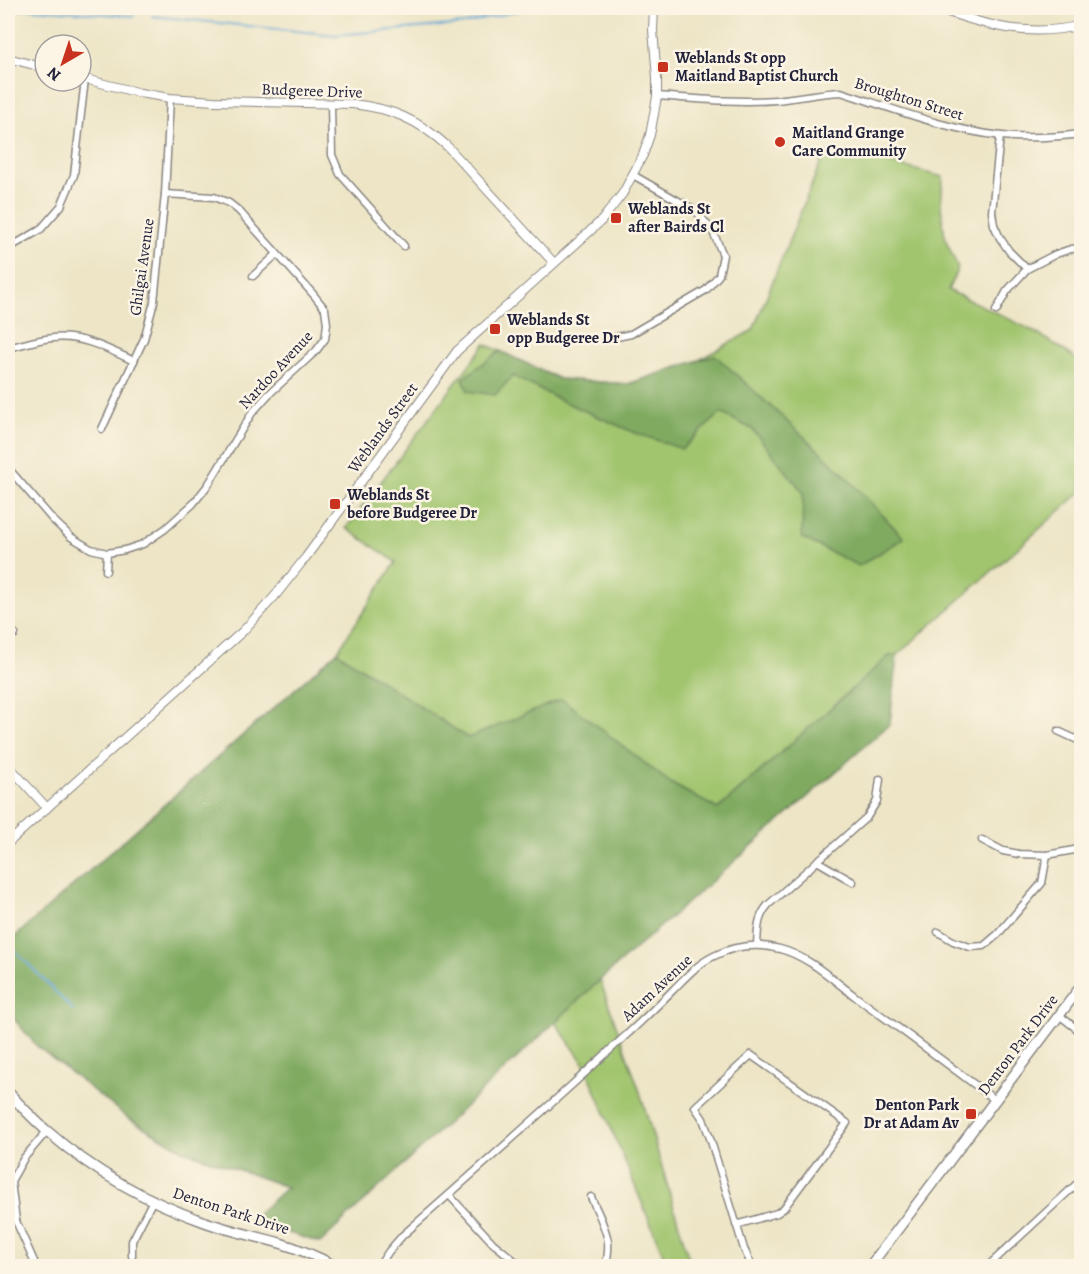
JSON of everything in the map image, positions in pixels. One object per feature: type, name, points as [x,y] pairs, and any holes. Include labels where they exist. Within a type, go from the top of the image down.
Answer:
[{"type":"main road","name":"Denton Park Drive","points":[[870,1266],[1082,985]]},
{"type":"main road","name":"Denton Park Drive","points":[[8,1092],[47,1131],[69,1149],[105,1174],[153,1200],[205,1222],[299,1250],[335,1266]]},
{"type":"street","name":"Weblands Street","points":[[8,843],[217,656],[260,614],[306,557],[457,351],[602,220],[623,194],[643,155],[650,135],[657,96],[654,8]]},
{"type":"street","points":[[937,8],[1006,29],[1051,30],[1082,25]]},
{"type":"street","points":[[8,58],[33,65]]},
{"type":"street","name":"Budgeree Drive","points":[[93,81],[170,98],[369,106],[386,110],[432,132],[554,263]]},
{"type":"street","name":"Broughton Street","points":[[657,96],[737,101],[778,100],[841,92],[953,127],[1000,136],[1016,138],[1082,134]]},
{"type":"street","points":[[8,247],[40,230],[61,206],[74,175],[82,93]]},
{"type":"street","name":"Ghilgai Avenue","points":[[102,429],[144,339],[154,302],[165,194],[170,98]]},
{"type":"street","points":[[331,104],[332,155],[340,174],[404,246]]},
{"type":"street","points":[[1000,136],[992,212],[994,225],[1004,244],[1027,269]]},
{"type":"street","points":[[612,338],[631,334],[706,290],[718,275],[723,255],[713,232],[696,211],[633,175]]},
{"type":"street","name":"Nardoo Avenue","points":[[107,553],[143,544],[165,530],[193,504],[208,485],[252,413],[316,351],[325,339],[327,324],[325,309],[239,211],[229,202],[214,197],[165,194]]},
{"type":"street","points":[[996,310],[1007,291],[1027,269],[1056,254],[1071,249],[1082,249]]},
{"type":"street","points":[[253,276],[277,254]]},
{"type":"street","points":[[8,348],[53,338],[71,338],[90,341],[134,360]]},
{"type":"street","points":[[8,468],[53,520],[71,537],[91,549],[107,553],[106,571]]},
{"type":"street","points":[[8,626],[15,634]]},
{"type":"street","points":[[1058,731],[1082,742]]},
{"type":"street","points":[[8,765],[47,808]]},
{"type":"street","points":[[757,945],[762,912],[867,817],[877,801],[880,779]]},
{"type":"street","points":[[982,840],[1003,851],[1019,854],[1047,855],[1074,850],[1082,851]]},
{"type":"street","points":[[938,932],[970,947],[984,946],[998,934],[1042,883],[1047,855]]},
{"type":"street","points":[[817,861],[854,882]]},
{"type":"street","name":"Adam Avenue","points":[[379,1266],[403,1235],[610,1051],[698,966],[713,956],[743,946],[757,945],[795,954],[995,1100]]},
{"type":"street","points":[[1059,1016],[1082,1033]]},
{"type":"street","points":[[736,1225],[777,1213],[784,1208],[847,1123],[831,1114],[751,1055],[695,1107],[703,1119],[710,1138],[736,1225],[752,1266]]},
{"type":"street","points":[[36,1266],[16,1221],[9,1181],[24,1158],[47,1131]]},
{"type":"street","points":[[988,1266],[1082,1179]]},
{"type":"street","points":[[449,1194],[493,1243],[521,1266]]},
{"type":"street","points":[[591,1197],[608,1241],[606,1266]]},
{"type":"street","points":[[132,1256],[132,1241],[153,1200]]},
{"type":"green space","points":[[824,154],[856,154],[943,177],[941,206],[945,238],[958,268],[948,290],[1050,341],[1081,363],[1081,492],[287,1187],[183,1150],[128,1118],[37,1046],[8,1012],[8,943],[337,652],[396,562],[346,528],[485,344],[559,379],[628,384],[699,360],[753,330]]},
{"type":"green space","points":[[500,351],[559,379],[628,384],[715,355],[840,470],[904,538],[859,566],[802,538],[803,492],[752,429],[721,413],[682,449],[633,432],[562,401],[513,376],[495,395],[468,391],[463,378]]},
{"type":"green space","points":[[337,652],[468,738],[562,699],[672,784],[718,809],[889,656],[897,655],[890,724],[600,980],[320,1243],[250,1221],[287,1187],[183,1150],[128,1118],[37,1046],[8,1012],[8,943]]},
{"type":"green space","points":[[600,980],[640,1092],[691,1266],[668,1266],[585,1065],[555,1022]]},
{"type":"waterway","points":[[16,8],[134,16]]},
{"type":"waterway","points":[[152,16],[335,35],[465,24],[529,8]]},
{"type":"waterway","points":[[8,943],[73,1010]]},
{"type":"place","name":"Weblands St opp Maitland Baptist Church","points":[[663,67]]},
{"type":"place","name":"Maitland Grange Care Community","points":[[780,142]]},
{"type":"place","name":"Weblands St after Bairds Cl","points":[[616,218]]},
{"type":"place","name":"Weblands St opp Budgeree Dr","points":[[495,329]]},
{"type":"place","name":"Weblands St before Budgeree Dr","points":[[335,504]]},
{"type":"place","name":"Denton Park Dr at Adam Av","points":[[971,1114]]}]
